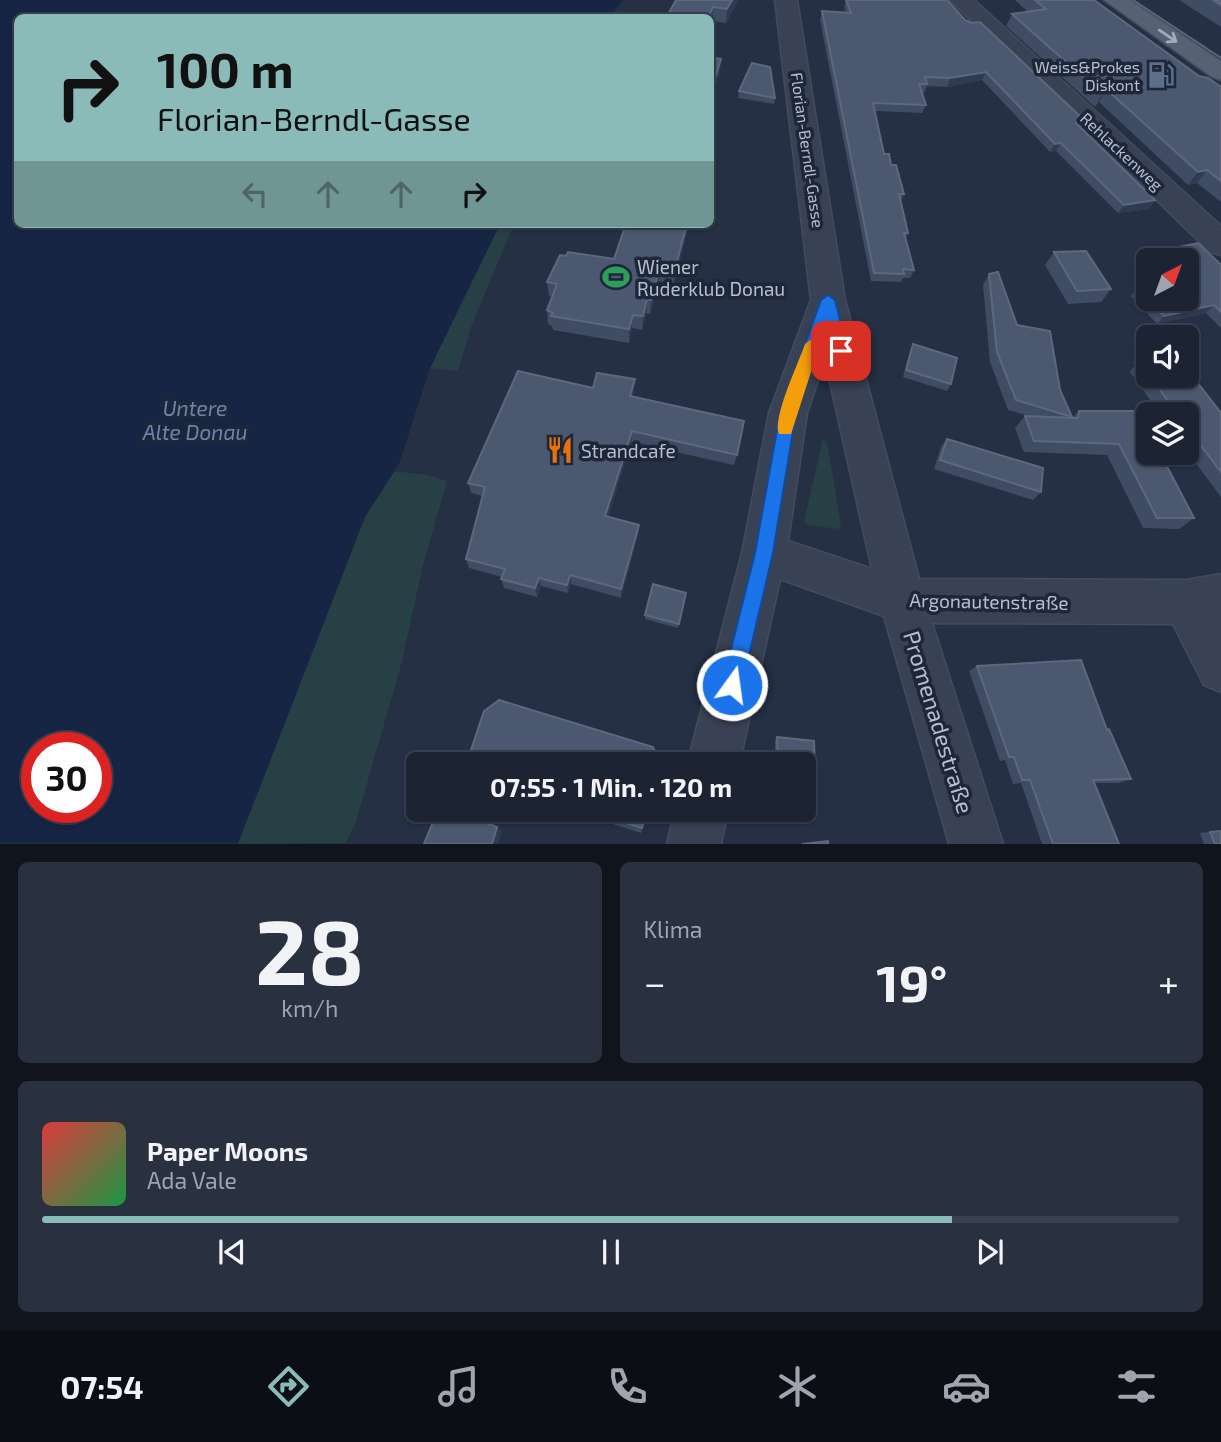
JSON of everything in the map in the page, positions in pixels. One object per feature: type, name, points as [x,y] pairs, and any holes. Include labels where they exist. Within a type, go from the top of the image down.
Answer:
[{"type":"main road","points":[[1115,0],[1221,72]]},
{"type":"street","name":"Florian-Berndl-Gasse","points":[[786,0],[828,300],[902,601]]},
{"type":"street","name":"Rehlackenweg","points":[[961,0],[1221,244]]},
{"type":"street","name":"Florian-Berndl-Gasse","points":[[716,752],[764,553],[788,413],[828,300]]},
{"type":"street","name":"Argonautenstraße","points":[[764,553],[902,601],[1203,599]]},
{"type":"street","points":[[1203,599],[1221,668]]},
{"type":"street","name":"Promenadestraße","points":[[902,601],[976,844]]},
{"type":"street","points":[[694,844],[699,822]]},
{"type":"green space","points":[[498,228],[512,228],[471,327],[458,371],[430,368]]},
{"type":"green space","points":[[823,439],[827,442],[841,525],[838,529],[804,522]]},
{"type":"green space","points":[[392,471],[428,475],[447,481],[423,565],[401,665],[356,822],[346,843],[238,844],[365,517]]},
{"type":"water","name":"Untere Alte Donau","points":[[0,0],[623,0],[612,14],[14,14],[14,228],[498,228],[430,368],[399,464],[365,517],[238,843],[0,843]]},
{"type":"building","points":[[676,0],[732,0],[727,9],[713,7],[710,14],[668,14]]},
{"type":"building","points":[[846,0],[947,0],[965,20],[980,22],[1081,117],[1076,123],[1155,200],[1124,205],[1061,143],[1055,144],[986,72],[950,78],[925,77],[927,84],[919,84],[926,105],[873,103],[884,154],[889,154],[891,165],[896,165],[904,194],[899,194],[908,233],[904,233],[914,270],[903,269],[904,274],[874,273],[822,11],[851,13]]},
{"type":"building","points":[[1035,0],[1094,0],[1199,76],[1208,78],[1221,87],[1221,181],[1207,170],[1198,172],[1106,89],[1102,94],[1012,14],[1046,9]]},
{"type":"building","points":[[714,58],[721,59],[714,81]]},
{"type":"building","points":[[752,63],[770,67],[775,98],[739,91]]},
{"type":"building","points":[[625,228],[686,228],[675,269],[660,267],[651,300],[647,299],[643,316],[633,315],[629,329],[551,316],[553,313],[547,310],[557,284],[547,282],[560,255],[566,256],[568,252],[614,259]]},
{"type":"building","points":[[1198,243],[1221,265],[1221,312],[1214,305],[1199,308],[1199,248],[1174,248]]},
{"type":"building","points":[[1086,251],[1111,289],[1077,291],[1054,252]]},
{"type":"building","points":[[998,272],[1017,325],[1050,331],[1060,390],[1072,417],[1016,400],[997,352],[989,274]]},
{"type":"building","points":[[1160,312],[1182,312],[1164,316]]},
{"type":"building","points":[[913,344],[957,358],[951,384],[906,370]]},
{"type":"building","points":[[518,371],[593,388],[597,373],[635,379],[630,396],[744,421],[737,455],[632,431],[605,516],[639,525],[621,589],[570,575],[567,585],[539,578],[535,588],[501,579],[505,569],[466,559],[485,487],[468,483]]},
{"type":"building","points":[[1199,385],[1221,413],[1221,472],[1199,443],[1199,402],[1169,402],[1159,388],[1199,388]]},
{"type":"building","points":[[1079,411],[1136,411],[1136,465],[1166,465],[1194,518],[1157,518],[1119,444],[1034,441],[1025,416],[1078,418]]},
{"type":"building","points":[[947,439],[1043,468],[1041,492],[940,460]]},
{"type":"building","points":[[653,584],[686,593],[679,624],[645,615]]},
{"type":"building","points":[[1081,660],[1107,730],[1109,729],[1131,779],[1093,780],[1119,844],[1053,844],[1030,780],[1022,780],[1014,757],[1009,757],[977,666]]},
{"type":"building","points":[[499,700],[653,747],[655,752],[470,752],[484,711]]},
{"type":"building","points":[[777,737],[814,741],[814,752],[778,752]]},
{"type":"building","points":[[433,822],[485,822],[497,827],[492,844],[424,844]]},
{"type":"building","points":[[623,822],[644,822],[642,828]]},
{"type":"building","points":[[1221,831],[1221,844],[1215,844],[1210,832]]},
{"type":"building","points":[[828,841],[828,844],[802,844]]},
{"type":"tram line","points":[[1133,0],[1221,58]]},
{"type":"slow traffic","points":[[785,429],[788,413],[813,344]]},
{"type":"place","name":"Weiss&Prokes Diskont","points":[[1161,75]]},
{"type":"place","name":"Wiener Ruderklub Donau","points":[[616,277]]},
{"type":"place","name":"Strandcafe","points":[[560,450]]},
{"type":"route","points":[[732,685],[764,553],[788,413],[828,300],[841,351]]}]
